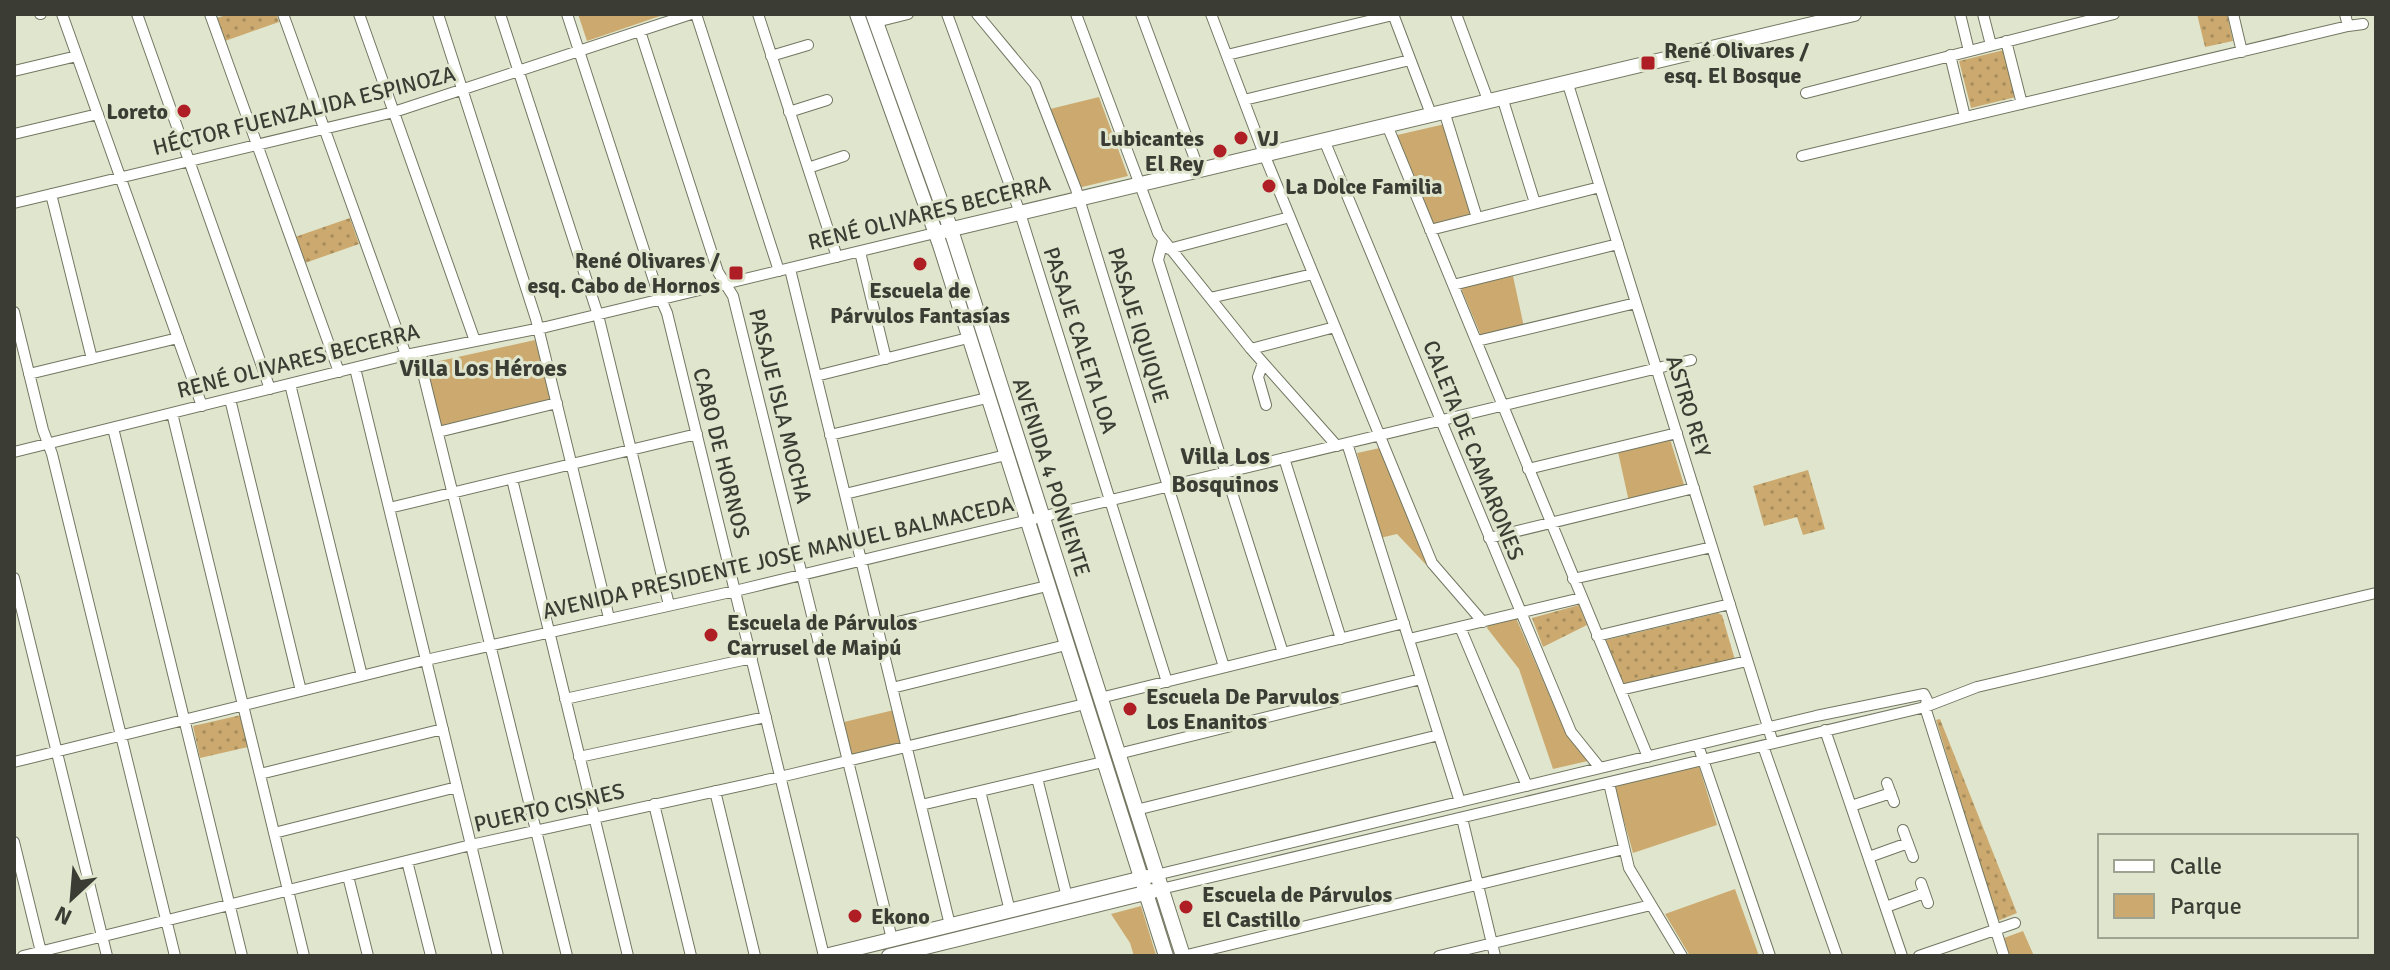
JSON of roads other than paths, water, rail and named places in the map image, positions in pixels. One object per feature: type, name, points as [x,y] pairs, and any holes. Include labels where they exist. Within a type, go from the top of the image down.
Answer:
[{"type":"street","points":[[62,14],[202,406]]},
{"type":"street","points":[[137,14],[270,389]]},
{"type":"street","points":[[210,14],[339,372]]},
{"type":"street","points":[[283,14],[406,355]]},
{"type":"street","points":[[359,14],[475,341]]},
{"type":"street","points":[[438,14],[538,329],[609,618]]},
{"type":"street","points":[[500,14],[598,315],[669,605]]},
{"type":"street","name":"CABO DE HORNOS","points":[[567,14],[661,300],[697,434],[824,956]]},
{"type":"street","points":[[694,14],[784,270],[816,376],[950,925]]},
{"type":"street","name":"HÉCTOR FUENZALIDA ESPINOZA","points":[[14,203],[394,112],[694,14]]},
{"type":"street","points":[[758,14],[837,257]]},
{"type":"street","name":"AVENIDA 4 PONIENTE","points":[[857,14],[943,232],[968,338],[1166,956]]},
{"type":"street","points":[[874,18],[908,14]]},
{"type":"street","name":"PASAJE CALETA LOA","points":[[947,14],[1020,213],[1167,682]]},
{"type":"street","name":"PASAJE IQUIQUE","points":[[977,14],[1035,84],[1078,199],[1224,667]]},
{"type":"street","points":[[1076,14],[1154,227],[1263,363],[1342,444],[1404,623],[1460,802]]},
{"type":"street","points":[[1141,14],[1199,170]]},
{"type":"street","points":[[1211,14],[1264,154],[1432,563],[1483,622]]},
{"type":"street","points":[[1456,14],[1495,98],[1535,203]]},
{"type":"street","name":"RENÉ OLIVARES BECERRA","points":[[14,452],[406,355],[598,315],[1854,14]]},
{"type":"street","points":[[1960,14],[1969,51]]},
{"type":"street","points":[[1983,14],[1991,45]]},
{"type":"street","points":[[1806,93],[2114,14]]},
{"type":"street","points":[[2233,14],[2242,52]]},
{"type":"street","points":[[2345,14],[2348,26]]},
{"type":"street","points":[[1227,55],[1393,15],[1410,60],[1437,112],[1477,218]]},
{"type":"street","name":"AVENIDA 4 PONIENTE","points":[[874,18],[943,232],[1042,517],[1183,956]]},
{"type":"street","points":[[1802,156],[2363,24]]},
{"type":"street","name":"PASAJE ISLA MOCHA","points":[[640,31],[718,272],[733,296],[892,939]]},
{"type":"street","points":[[2006,41],[2022,104]]},
{"type":"street","points":[[771,56],[808,45]]},
{"type":"street","points":[[1950,55],[1965,117]]},
{"type":"street","points":[[14,71],[77,56]]},
{"type":"street","points":[[1244,100],[1410,60]]},
{"type":"street","name":"ASTRO REY","points":[[1567,81],[1768,728],[1768,744],[1837,956]]},
{"type":"street","points":[[789,112],[827,100]]},
{"type":"street","points":[[14,134],[98,114]]},
{"type":"street","points":[[1387,125],[1648,757]]},
{"type":"street","name":"CALETA DE CAMARONES","points":[[1324,140],[1571,732],[1600,768]]},
{"type":"street","points":[[808,168],[844,156]]},
{"type":"street","points":[[1430,230],[1600,187]]},
{"type":"street","points":[[51,194],[92,359]]},
{"type":"street","points":[[1283,653],[1158,260],[1166,245],[1290,217]]},
{"type":"street","points":[[1453,285],[1618,244]]},
{"type":"street","points":[[860,252],[886,359]]},
{"type":"street","points":[[1210,298],[1313,274]]},
{"type":"street","points":[[1477,341],[1636,303]]},
{"type":"street","points":[[14,312],[43,430],[50,443],[175,956]]},
{"type":"street","points":[[1251,349],[1335,327]]},
{"type":"street","points":[[29,374],[178,338]]},
{"type":"street","points":[[816,376],[968,338]]},
{"type":"street","points":[[418,353],[567,956]]},
{"type":"street","name":"AVENIDA PRESIDENTE JOSE MANUEL BALMACEDA","points":[[14,762],[426,660],[735,591],[1691,360]]},
{"type":"street","points":[[1263,363],[1258,377],[1266,405]]},
{"type":"street","points":[[355,368],[498,956]]},
{"type":"street","points":[[290,384],[362,676]]},
{"type":"street","points":[[830,435],[987,398]]},
{"type":"street","points":[[230,399],[301,691]]},
{"type":"street","points":[[438,432],[557,403]]},
{"type":"street","points":[[172,413],[304,956]]},
{"type":"street","points":[[113,428],[242,956]]},
{"type":"street","points":[[1528,469],[1677,433]]},
{"type":"street","points":[[389,508],[697,434]]},
{"type":"street","points":[[845,494],[1006,455]]},
{"type":"street","points":[[1284,458],[1341,639]]},
{"type":"street","points":[[512,479],[628,956]]},
{"type":"street","points":[[1489,538],[1694,488]]},
{"type":"street","points":[[1573,579],[1712,547]]},
{"type":"street","points":[[14,578],[107,956]]},
{"type":"street","points":[[877,627],[1047,586]]},
{"type":"street","points":[[824,956],[1067,897],[1143,886],[1161,889],[1925,707],[1977,687],[2376,593]]},
{"type":"street","points":[[1409,639],[1581,598]]},
{"type":"street","points":[[1597,636],[1730,604]]},
{"type":"street","points":[[1100,698],[1404,623]]},
{"type":"street","points":[[1460,627],[1527,786]]},
{"type":"street","points":[[892,688],[1066,645]]},
{"type":"street","points":[[565,699],[752,658]]},
{"type":"street","points":[[1620,690],[1747,661]]},
{"type":"street","points":[[1118,754],[1421,679]]},
{"type":"street","points":[[889,956],[1143,886],[1156,875],[1768,728],[1924,694],[1927,700],[1925,707],[2004,956]]},
{"type":"street","name":"PUERTO CISNES","points":[[23,956],[471,845],[780,777],[1085,704]]},
{"type":"street","points":[[579,757],[766,717]]},
{"type":"street","points":[[260,774],[443,729]]},
{"type":"street","points":[[1825,730],[1902,956]]},
{"type":"street","points":[[1136,810],[1439,735]]},
{"type":"street","points":[[1698,745],[1770,956]]},
{"type":"street","points":[[921,805],[1103,762]]},
{"type":"street","points":[[1037,778],[1067,897]]},
{"type":"street","points":[[1609,783],[1631,874],[1682,956]]},
{"type":"street","points":[[274,833],[457,787]]},
{"type":"street","points":[[715,791],[755,956]]},
{"type":"street","points":[[980,791],[1010,911]]},
{"type":"street","points":[[1851,806],[1891,793]]},
{"type":"street","points":[[654,804],[691,956]]},
{"type":"street","points":[[1462,818],[1495,956]]},
{"type":"street","points":[[1903,830],[1913,857]]},
{"type":"street","points":[[14,842],[41,954]]},
{"type":"street","points":[[1869,857],[1908,843]]},
{"type":"street","points":[[1183,956],[1624,849]]},
{"type":"street","points":[[407,861],[431,956]]},
{"type":"street","points":[[348,876],[368,956]]},
{"type":"street","points":[[1886,907],[1925,893]]},
{"type":"street","points":[[1439,956],[1651,905]]},
{"type":"street","points":[[1919,956],[2015,923]]},
{"type":"place","name":"René Olivares / esq. El Bosque","points":[[1648,63]]},
{"type":"place","name":"Loreto","points":[[184,111]]},
{"type":"place","name":"VJ","points":[[1241,138]]},
{"type":"place","name":"Lubicantes El Rey","points":[[1220,151]]},
{"type":"place","name":"La Dolce Familia","points":[[1269,186]]},
{"type":"place","name":"Escuela de Párvulos Fantasías","points":[[920,264]]},
{"type":"place","name":"René Olivares / esq. Cabo de Hornos","points":[[736,273]]},
{"type":"place","name":"Escuela de Párvulos Carrusel de Maipú","points":[[711,635]]},
{"type":"place","name":"Escuela De Parvulos Los Enanitos","points":[[1130,709]]},
{"type":"place","name":"Escuela de Párvulos El Castillo","points":[[1186,907]]},
{"type":"place","name":"Ekono","points":[[855,916]]},
{"type":"district","name":"Villa Los Héroes","points":[[483,368]]},
{"type":"district","name":"Villa Los Bosquinos","points":[[1225,470]]}]
